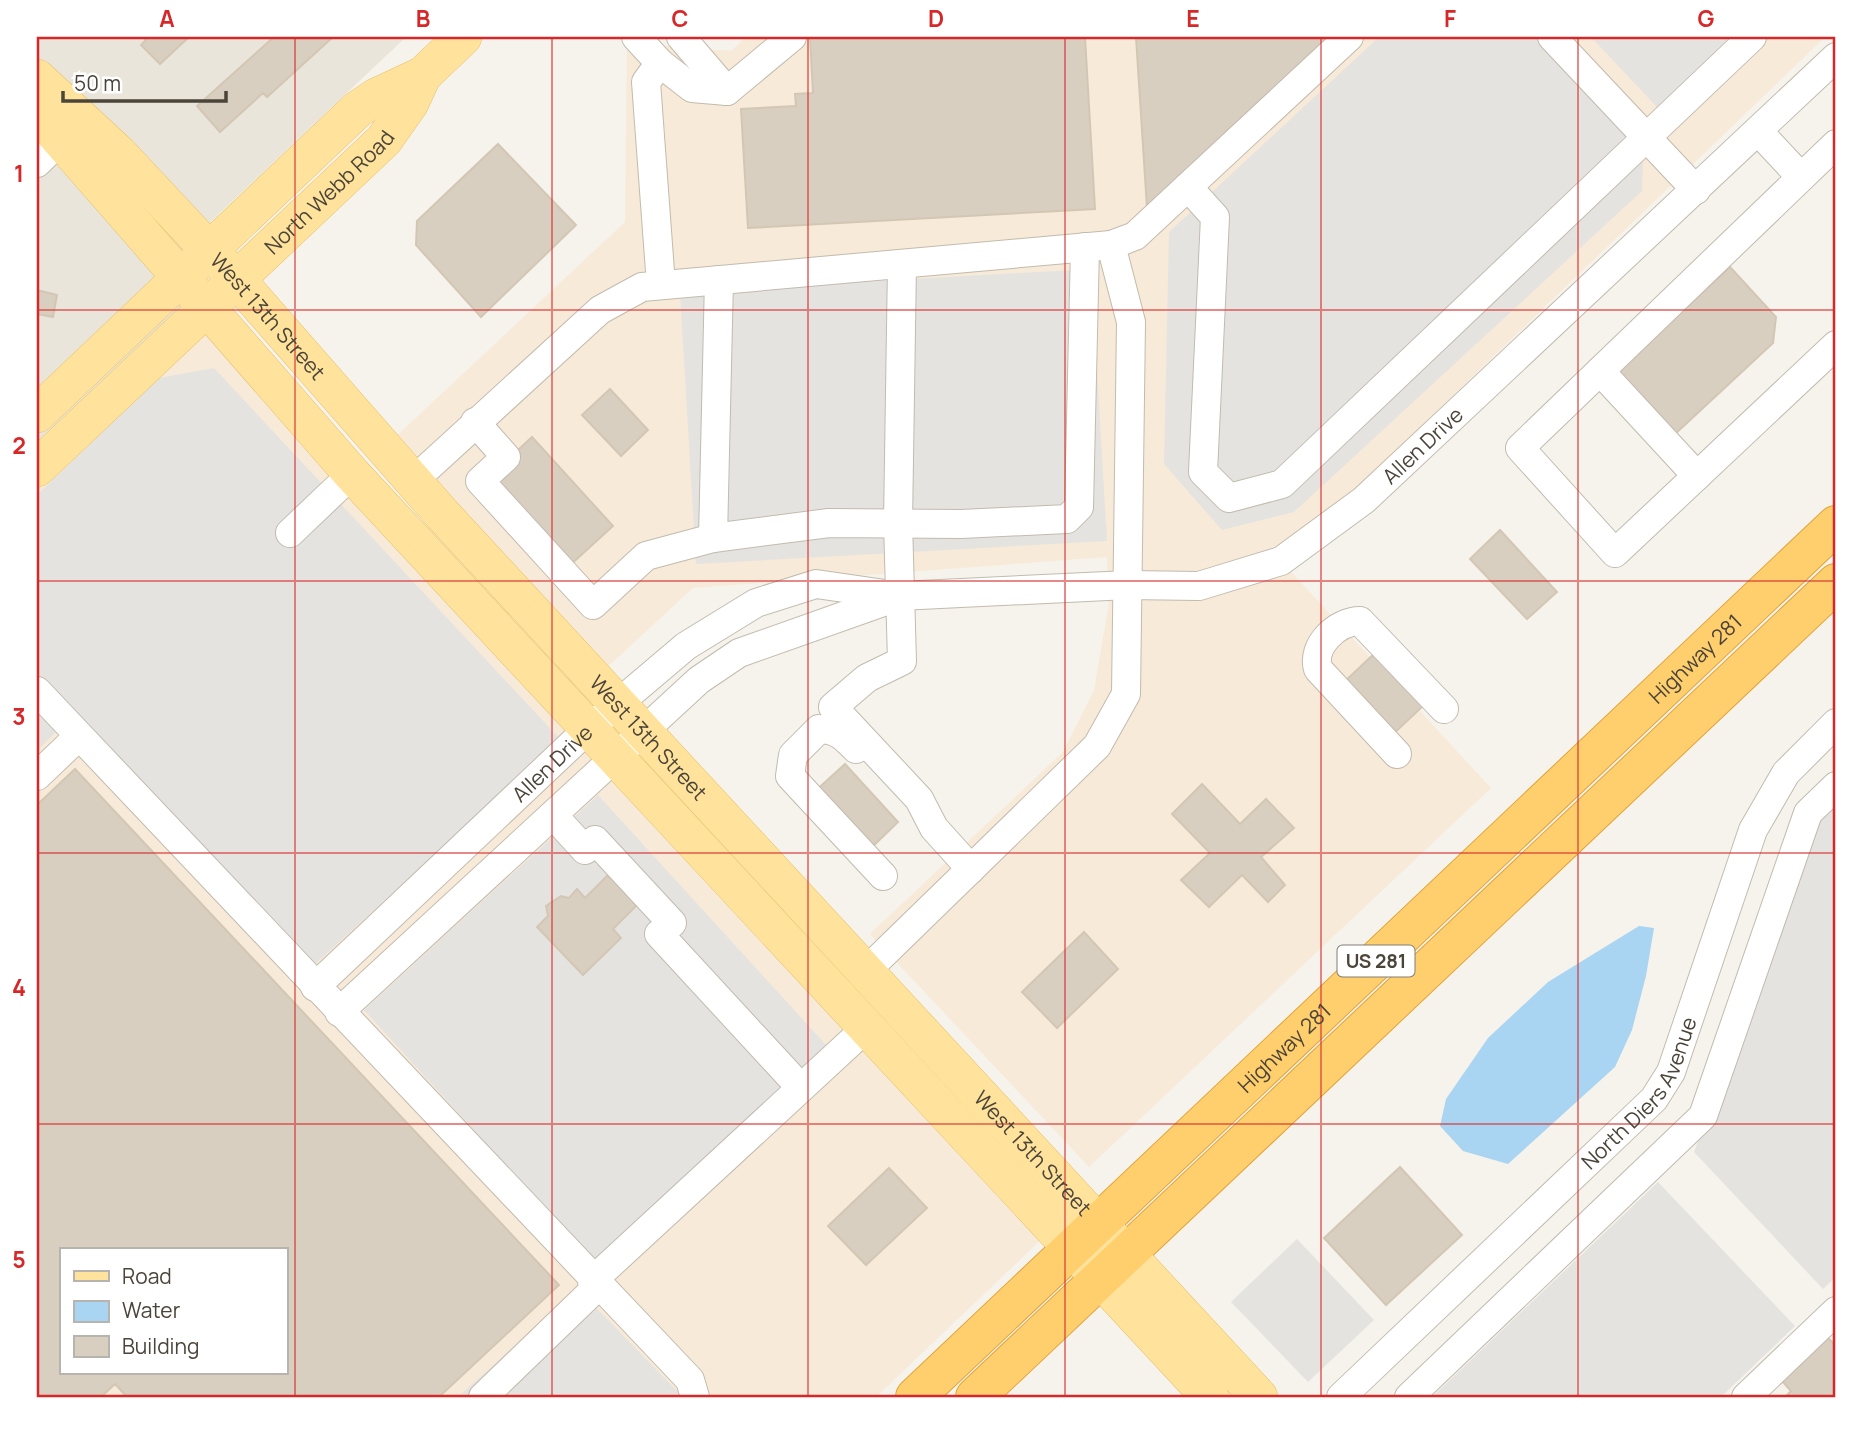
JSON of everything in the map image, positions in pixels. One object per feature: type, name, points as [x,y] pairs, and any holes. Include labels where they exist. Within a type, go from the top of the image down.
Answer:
[{"type":"highway","name":"Highway 281","points":[[915,1397],[1836,525]]},
{"type":"highway","name":"Highway 281","points":[[975,1397],[1836,583]]},
{"type":"main road","name":"North Webb Road","points":[[37,414],[358,109],[376,97],[423,75],[463,37]]},
{"type":"main road","name":"North Webb Road","points":[[37,468],[384,140],[410,103],[423,75]]},
{"type":"main road","name":"West 13th Street","points":[[37,78],[60,141],[208,250],[237,280],[413,481],[1259,1397]]},
{"type":"main road","name":"West 13th Street","points":[[37,113],[352,474],[865,1029],[1210,1397]]},
{"type":"street","points":[[636,37],[660,63],[692,88],[727,91],[792,37]]},
{"type":"street","points":[[681,37],[727,91]]},
{"type":"street","points":[[413,481],[600,310],[642,287],[1098,246],[1135,236],[1349,37]]},
{"type":"street","points":[[1552,37],[1696,190]]},
{"type":"street","points":[[1188,187],[1215,217],[1203,471],[1229,498],[1282,484],[1752,37]]},
{"type":"street","name":"Allen Drive","points":[[315,986],[588,729],[686,646],[755,603],[816,584],[899,596],[1128,585],[1199,586],[1281,561],[1364,500],[1836,57]]},
{"type":"street","points":[[660,63],[646,82],[661,285]]},
{"type":"street","points":[[1758,131],[1801,177]]},
{"type":"street","points":[[1836,144],[1520,448],[1615,553],[1836,345]]},
{"type":"street","points":[[475,422],[506,457],[480,481],[593,604],[646,556],[713,538],[829,523],[961,524],[1067,519],[1079,507],[1098,246]]},
{"type":"street","points":[[866,971],[1097,747],[1126,694],[1132,323],[1098,246]]},
{"type":"street","points":[[902,264],[898,523],[902,661],[867,678],[833,707],[919,799],[934,828]]},
{"type":"street","points":[[713,538],[719,280]]},
{"type":"street","points":[[1600,371],[1697,476]]},
{"type":"street","points":[[290,533],[352,474]]},
{"type":"street","name":"Allen Drive","points":[[339,1012],[699,680],[739,653],[899,596]]},
{"type":"street","points":[[1397,754],[1318,669],[1315,658],[1319,647],[1334,631],[1351,621],[1360,621],[1444,709]]},
{"type":"street","points":[[37,691],[595,1284],[690,1380],[695,1397]]},
{"type":"street","name":"North Diers Avenue","points":[[1341,1397],[1654,1099],[1671,1072],[1753,831],[1786,773],[1836,723]]},
{"type":"street","points":[[883,876],[790,776],[793,755],[819,729],[832,729],[842,735],[971,869]]},
{"type":"street","points":[[37,776],[79,736]]},
{"type":"street","points":[[1409,1397],[1703,1116],[1808,813],[1836,786]]},
{"type":"street","points":[[553,816],[585,850],[595,840],[672,923],[659,934],[801,1088]]},
{"type":"street","points":[[483,1397],[595,1284],[865,1029]]},
{"type":"street","points":[[1746,1397],[1836,1311]]},
{"type":"shaded area","points":[[37,37],[406,37],[190,241],[207,329],[37,490]]},
{"type":"shaded area","points":[[746,37],[1825,37],[1281,561],[1491,788],[1089,1167],[870,934],[1063,752],[1094,690],[1109,603],[1107,557],[693,588],[602,672],[389,443],[625,222],[627,43],[731,51]]},
{"type":"shaded area","points":[[1379,37],[1535,37],[1643,153],[1642,191],[1294,512],[1222,530],[1164,464],[1169,232]]},
{"type":"shaded area","points":[[1591,37],[1763,37],[1672,123]]},
{"type":"shaded area","points":[[1091,269],[1107,541],[696,564],[680,292]]},
{"type":"shaded area","points":[[207,329],[1046,1235],[876,1397],[37,1397],[37,490]]},
{"type":"shaded area","points":[[214,368],[560,739],[313,966],[37,677],[37,495],[159,378]]},
{"type":"shaded area","points":[[37,712],[60,728],[37,751]]},
{"type":"shaded area","points":[[1836,792],[1836,1277],[1823,1289],[1694,1152],[1822,805]]},
{"type":"shaded area","points":[[598,795],[827,1046],[593,1260],[364,1010]]},
{"type":"shaded area","points":[[1658,1182],[1795,1326],[1721,1397],[1432,1397]]},
{"type":"shaded area","points":[[1297,1239],[1374,1320],[1308,1382],[1231,1302]]},
{"type":"shaded area","points":[[578,1289],[679,1393],[678,1397],[458,1397]]},
{"type":"water","points":[[1639,926],[1654,928],[1646,976],[1632,1030],[1615,1067],[1508,1164],[1463,1151],[1440,1126],[1446,1099],[1488,1038],[1548,982]]},
{"type":"building","points":[[143,37],[189,37],[160,64],[141,45],[146,40]]},
{"type":"building","points":[[274,37],[333,37],[267,97],[263,93],[220,132],[197,106]]},
{"type":"building","points":[[810,37],[1085,37],[1095,209],[748,228],[741,109],[796,106],[795,94],[813,93]]},
{"type":"building","points":[[1136,37],[1328,37],[1147,208]]},
{"type":"building","points":[[498,144],[576,225],[481,317],[416,245],[417,221]]},
{"type":"building","points":[[1730,267],[1776,317],[1773,343],[1675,434],[1616,372]]},
{"type":"building","points":[[37,290],[57,295],[53,317],[37,314]]},
{"type":"building","points":[[610,389],[648,430],[621,456],[582,415]]},
{"type":"building","points":[[532,437],[613,526],[568,567],[487,479]]},
{"type":"building","points":[[1500,530],[1557,592],[1527,619],[1470,559]]},
{"type":"building","points":[[1375,653],[1423,706],[1392,735],[1343,683]]},
{"type":"building","points":[[845,764],[898,822],[868,851],[812,794]]},
{"type":"building","points":[[75,769],[559,1285],[439,1397],[127,1397],[115,1384],[101,1397],[37,1397],[37,805]]},
{"type":"building","points":[[1202,784],[1240,824],[1266,799],[1294,828],[1261,857],[1285,885],[1268,902],[1242,875],[1209,907],[1181,880],[1210,853],[1172,814]]},
{"type":"building","points":[[611,872],[640,902],[613,929],[621,938],[583,975],[537,927],[548,916],[546,906],[561,896],[569,898],[577,889],[585,898]]},
{"type":"building","points":[[1084,932],[1118,969],[1057,1028],[1022,992]]},
{"type":"building","points":[[1400,1167],[1462,1235],[1386,1305],[1324,1238]]},
{"type":"building","points":[[889,1168],[927,1208],[866,1265],[828,1226]]},
{"type":"building","points":[[1827,1337],[1836,1346],[1836,1397],[1785,1397],[1791,1391],[1782,1381]]}]
